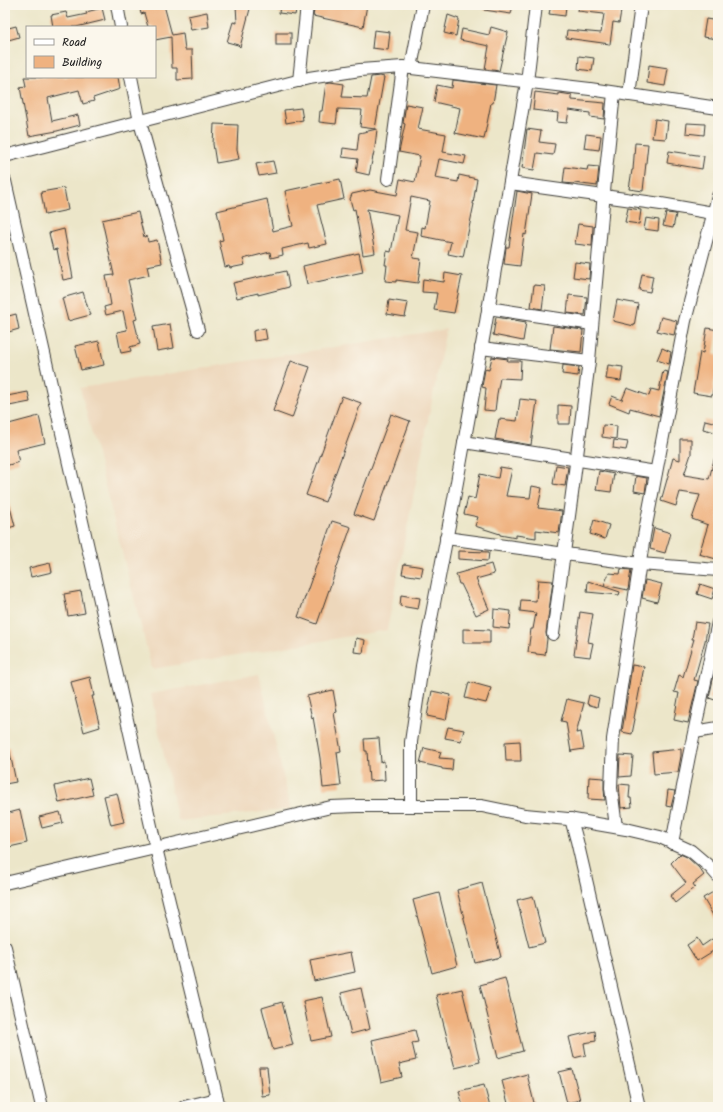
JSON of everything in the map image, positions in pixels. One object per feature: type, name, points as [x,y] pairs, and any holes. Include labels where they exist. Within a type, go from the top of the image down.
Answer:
[{"type":"street","points":[[117,5],[121,26]]},
{"type":"street","points":[[299,81],[306,5]]},
{"type":"street","points":[[388,180],[407,67],[423,5]]},
{"type":"street","points":[[411,806],[411,742],[422,666],[510,183],[527,82],[536,5]]},
{"type":"street","points":[[629,95],[641,5]]},
{"type":"street","points":[[5,156],[299,81],[360,70],[407,67],[718,107]]},
{"type":"street","points":[[131,78],[140,122],[198,330]]},
{"type":"street","points":[[553,634],[589,360],[603,195],[614,93]]},
{"type":"street","points":[[5,181],[156,848],[218,1103],[184,1107]]},
{"type":"street","points":[[510,183],[603,195],[713,214]]},
{"type":"street","points":[[616,827],[611,788],[613,739],[644,536],[685,322],[714,229],[713,214],[718,196]]},
{"type":"street","points":[[488,308],[592,324]]},
{"type":"street","points":[[481,348],[589,360]]},
{"type":"street","points":[[464,442],[656,472]]},
{"type":"street","points":[[446,538],[640,564],[718,570]]},
{"type":"street","points":[[672,843],[718,622]]},
{"type":"street","points":[[695,732],[718,728]]},
{"type":"street","points":[[5,883],[331,808],[357,806],[482,806],[526,815],[572,819],[616,827],[660,837],[691,851],[718,876]]},
{"type":"street","points":[[572,819],[639,1107]]},
{"type":"street","points":[[5,947],[42,1107]]},
{"type":"shaded area","points":[[446,329],[387,630],[152,669],[80,388]]},
{"type":"shaded area","points":[[259,674],[291,809],[178,821],[151,694]]},
{"type":"building","points":[[139,5],[164,5],[172,35],[183,33],[185,50],[192,50],[193,79],[177,80],[177,68],[172,68],[171,37],[156,40],[156,26],[148,26],[144,13],[141,14]]},
{"type":"building","points":[[236,5],[251,5],[240,47],[227,42],[233,22],[237,23]]},
{"type":"building","points":[[280,5],[297,5],[295,15],[279,13]]},
{"type":"building","points":[[315,5],[367,5],[363,27],[313,16]]},
{"type":"building","points":[[484,5],[513,5],[511,14],[484,10]]},
{"type":"building","points":[[551,5],[566,5],[565,16],[549,14]]},
{"type":"building","points":[[579,5],[622,5],[619,23],[613,22],[610,44],[566,38],[567,30],[601,33],[604,14],[578,11]]},
{"type":"building","points":[[102,8],[105,20],[80,26],[53,26],[51,15],[66,12],[68,18],[87,14],[86,12]]},
{"type":"building","points":[[207,12],[209,27],[191,30],[188,16]]},
{"type":"building","points":[[448,15],[459,19],[456,36],[444,33]]},
{"type":"building","points":[[706,19],[718,21],[718,39],[703,37]]},
{"type":"building","points":[[16,26],[19,37],[5,41],[5,29]]},
{"type":"building","points":[[491,27],[508,32],[499,71],[485,69],[489,46],[460,40],[462,29],[489,35]]},
{"type":"building","points":[[374,30],[390,32],[388,50],[372,48]]},
{"type":"building","points":[[276,33],[291,33],[291,45],[276,45]]},
{"type":"building","points":[[579,56],[594,58],[592,71],[578,69]]},
{"type":"building","points":[[649,65],[668,68],[665,86],[647,83]]},
{"type":"building","points":[[24,77],[118,78],[120,89],[93,98],[94,101],[83,104],[79,90],[48,98],[52,121],[78,115],[80,125],[29,136],[20,87],[26,86]]},
{"type":"building","points":[[371,77],[384,77],[375,129],[360,127],[362,110],[338,109],[336,124],[319,122],[326,83],[330,82],[344,84],[342,97],[367,98]]},
{"type":"building","points":[[453,80],[496,85],[484,139],[455,133],[460,108],[434,102],[437,85],[452,88]]},
{"type":"building","points":[[535,92],[572,95],[572,100],[605,103],[604,119],[590,117],[590,113],[569,110],[567,123],[557,122],[558,113],[533,110]]},
{"type":"building","points":[[406,104],[423,107],[418,129],[446,134],[443,152],[466,156],[464,164],[439,159],[435,178],[458,182],[459,175],[477,179],[474,204],[463,257],[448,254],[451,242],[421,236],[422,227],[425,228],[430,201],[411,197],[405,230],[418,232],[413,258],[421,259],[418,283],[396,280],[396,282],[385,281],[387,251],[391,252],[398,215],[367,209],[375,253],[363,255],[355,209],[353,210],[350,199],[352,194],[370,190],[397,195],[400,179],[415,182],[420,156],[399,152],[405,124],[403,123]]},
{"type":"building","points":[[301,108],[303,120],[286,123],[284,110]]},
{"type":"building","points":[[655,119],[668,121],[666,139],[652,138]]},
{"type":"building","points":[[687,123],[705,124],[704,135],[686,133]]},
{"type":"building","points":[[214,124],[238,125],[237,149],[239,159],[216,163],[213,144]]},
{"type":"building","points":[[377,129],[369,175],[356,172],[358,159],[342,157],[343,148],[357,150],[359,133]]},
{"type":"building","points":[[527,129],[541,131],[539,142],[555,144],[553,155],[537,153],[534,170],[522,168]]},
{"type":"building","points":[[586,134],[601,136],[599,150],[584,148]]},
{"type":"building","points":[[635,143],[648,144],[643,191],[629,189],[633,170]]},
{"type":"building","points":[[669,151],[704,156],[702,169],[667,163]]},
{"type":"building","points":[[273,161],[276,173],[259,176],[256,164]]},
{"type":"building","points":[[588,166],[599,167],[597,186],[563,183],[565,167],[587,170]]},
{"type":"building","points":[[340,179],[344,199],[317,205],[327,244],[309,248],[308,243],[282,249],[283,255],[271,258],[270,252],[243,259],[245,265],[230,268],[229,266],[225,267],[219,241],[223,240],[217,211],[267,199],[273,231],[293,226],[285,191]]},
{"type":"building","points":[[64,188],[68,210],[45,215],[41,192]]},
{"type":"building","points":[[517,191],[532,194],[526,235],[524,234],[520,266],[504,264],[506,247],[509,247]]},
{"type":"building","points":[[628,208],[641,210],[639,224],[625,222]]},
{"type":"building","points":[[138,212],[144,237],[147,236],[148,242],[157,240],[162,263],[147,266],[149,275],[128,280],[137,319],[134,320],[140,344],[130,347],[131,351],[121,353],[117,332],[127,330],[123,311],[106,315],[104,307],[111,305],[106,276],[114,275],[102,220]]},
{"type":"building","points":[[666,213],[676,214],[673,228],[663,226]]},
{"type":"building","points":[[646,218],[659,220],[658,231],[644,229]]},
{"type":"building","points":[[578,224],[593,226],[592,246],[575,244]]},
{"type":"building","points":[[64,229],[73,278],[63,280],[57,249],[53,250],[49,233]]},
{"type":"building","points":[[359,253],[363,272],[307,284],[303,266]]},
{"type":"building","points":[[575,262],[590,264],[589,279],[573,277]]},
{"type":"building","points":[[286,271],[289,287],[258,295],[258,293],[237,298],[233,283]]},
{"type":"building","points":[[445,273],[462,276],[454,313],[434,310],[437,293],[422,292],[423,279],[444,282]]},
{"type":"building","points":[[642,274],[653,276],[650,292],[639,290]]},
{"type":"building","points":[[534,285],[545,286],[542,309],[531,307]]},
{"type":"building","points":[[83,292],[90,315],[68,321],[62,298]]},
{"type":"building","points":[[569,295],[587,297],[585,315],[567,313]]},
{"type":"building","points":[[389,300],[408,303],[405,317],[387,314]]},
{"type":"building","points":[[617,300],[638,304],[634,326],[613,321]]},
{"type":"building","points":[[16,314],[19,329],[5,333],[5,317]]},
{"type":"building","points":[[496,317],[526,322],[523,341],[493,335]]},
{"type":"building","points":[[661,317],[677,321],[674,335],[657,331]]},
{"type":"building","points":[[170,324],[174,348],[157,351],[153,327]]},
{"type":"building","points":[[553,326],[583,330],[581,352],[550,349]]},
{"type":"building","points":[[265,328],[267,339],[254,341],[253,331]]},
{"type":"building","points":[[707,328],[718,330],[714,354],[718,354],[718,373],[716,373],[712,396],[693,393],[700,352],[703,353]]},
{"type":"building","points":[[99,341],[104,365],[81,370],[75,346]]},
{"type":"building","points":[[662,348],[671,352],[669,364],[657,360]]},
{"type":"building","points":[[492,357],[508,359],[507,361],[521,361],[520,379],[500,378],[495,411],[484,410],[486,388],[482,387],[485,369],[489,370]]},
{"type":"building","points":[[291,361],[310,367],[292,418],[273,411]]},
{"type":"building","points":[[563,365],[579,367],[578,376],[562,374]]},
{"type":"building","points":[[608,365],[623,367],[621,381],[606,379]]},
{"type":"building","points":[[663,371],[668,372],[659,416],[630,408],[629,412],[609,404],[612,396],[622,400],[627,388],[649,396],[651,389],[659,391]]},
{"type":"building","points":[[28,392],[30,402],[9,406],[7,396]]},
{"type":"building","points":[[342,396],[361,403],[325,502],[306,495]]},
{"type":"building","points":[[520,399],[537,401],[531,445],[495,439],[499,419],[517,421]]},
{"type":"building","points":[[558,405],[571,406],[570,424],[558,424]]},
{"type":"building","points":[[391,414],[410,421],[374,521],[354,514]]},
{"type":"building","points":[[39,416],[45,443],[16,450],[19,462],[5,466],[5,425]]},
{"type":"building","points":[[705,420],[717,423],[715,432],[703,429]]},
{"type":"building","points":[[603,425],[617,426],[616,439],[602,437]]},
{"type":"building","points":[[680,439],[691,439],[691,454],[684,475],[709,479],[715,456],[718,456],[718,552],[716,559],[699,554],[708,525],[692,519],[700,495],[680,492],[676,506],[661,501],[673,458],[680,460]]},
{"type":"building","points":[[614,440],[628,442],[626,450],[613,448]]},
{"type":"building","points":[[556,465],[568,467],[565,486],[553,484]]},
{"type":"building","points":[[500,467],[512,469],[506,496],[530,498],[532,486],[542,488],[538,508],[562,511],[559,533],[536,530],[536,538],[516,535],[516,538],[500,535],[475,526],[478,517],[464,514],[468,497],[475,499],[480,474],[498,478]]},
{"type":"building","points":[[599,471],[614,474],[611,492],[596,490]]},
{"type":"building","points":[[636,476],[647,478],[645,493],[634,491]]},
{"type":"building","points":[[5,500],[8,500],[15,526],[5,529]]},
{"type":"building","points":[[594,520],[609,525],[605,539],[590,534]]},
{"type":"building","points":[[332,521],[351,527],[317,624],[298,617]]},
{"type":"building","points":[[654,528],[671,533],[665,553],[650,549]]},
{"type":"building","points":[[458,551],[489,552],[488,561],[458,559]]},
{"type":"building","points":[[50,563],[52,572],[31,577],[29,568]]},
{"type":"building","points":[[404,564],[423,567],[421,577],[402,574]]},
{"type":"building","points":[[491,564],[494,574],[476,579],[489,609],[476,615],[461,584],[459,584],[456,574]]},
{"type":"building","points":[[621,569],[631,570],[628,590],[604,585],[609,573],[620,574]]},
{"type":"building","points":[[538,580],[553,581],[546,633],[547,639],[545,655],[528,652],[531,629],[533,629],[536,613],[520,611],[521,600],[536,601]]},
{"type":"building","points":[[645,580],[662,584],[657,602],[642,598]]},
{"type":"building","points":[[588,581],[620,592],[619,595],[587,592]]},
{"type":"building","points":[[700,584],[715,589],[712,599],[697,594]]},
{"type":"building","points":[[81,591],[85,613],[68,616],[64,594]]},
{"type":"building","points":[[401,595],[420,598],[418,609],[400,606]]},
{"type":"building","points":[[494,609],[511,611],[509,629],[493,627]]},
{"type":"building","points":[[580,612],[593,614],[588,642],[593,643],[590,657],[574,655]]},
{"type":"building","points":[[695,622],[708,624],[705,641],[694,680],[698,681],[688,723],[674,720],[679,693],[674,692],[679,675],[683,677],[694,639],[692,639]]},
{"type":"building","points":[[463,629],[490,630],[490,643],[463,643]]},
{"type":"building","points":[[356,638],[365,640],[363,653],[354,652]]},
{"type":"building","points":[[632,665],[644,667],[632,734],[622,732]]},
{"type":"building","points":[[716,665],[718,666],[718,701],[709,698]]},
{"type":"building","points":[[90,677],[94,696],[92,696],[100,727],[84,732],[71,682]]},
{"type":"building","points":[[469,682],[491,688],[486,703],[465,698]]},
{"type":"building","points":[[333,690],[337,712],[334,713],[341,751],[337,752],[341,786],[323,788],[320,758],[313,717],[312,718],[307,696]]},
{"type":"building","points":[[432,691],[451,695],[446,720],[427,716]]},
{"type":"building","points":[[589,695],[599,698],[597,707],[587,704]]},
{"type":"building","points":[[567,699],[584,703],[576,733],[581,732],[584,749],[571,752],[566,722],[561,721]]},
{"type":"building","points":[[448,727],[464,730],[461,741],[445,738]]},
{"type":"building","points":[[379,738],[381,762],[384,761],[385,780],[369,781],[367,751],[365,751],[364,739]]},
{"type":"building","points":[[520,741],[521,761],[506,761],[505,742]]},
{"type":"building","points":[[9,748],[16,782],[5,784],[5,749]]},
{"type":"building","points":[[424,748],[441,752],[439,758],[453,759],[452,770],[420,763]]},
{"type":"building","points":[[681,749],[678,772],[654,774],[652,752]]},
{"type":"building","points":[[620,755],[633,756],[631,776],[619,777]]},
{"type":"building","points":[[589,777],[604,778],[605,800],[588,799]]},
{"type":"building","points":[[89,778],[93,795],[59,803],[55,786]]},
{"type":"building","points":[[619,784],[630,785],[629,798],[631,798],[632,807],[621,808]]},
{"type":"building","points":[[668,790],[675,791],[671,807],[666,806]]},
{"type":"building","points":[[117,793],[124,822],[111,825],[104,796]]},
{"type":"building","points":[[20,810],[27,843],[5,848],[5,814]]},
{"type":"building","points":[[60,812],[63,823],[42,828],[39,817]]},
{"type":"building","points":[[680,854],[687,857],[704,875],[693,884],[695,887],[675,903],[670,896],[686,883],[671,863]]},
{"type":"building","points":[[482,883],[501,957],[475,963],[457,890]]},
{"type":"building","points":[[715,891],[718,898],[718,924],[703,898]]},
{"type":"building","points":[[439,893],[457,966],[432,973],[413,900]]},
{"type":"building","points":[[533,896],[545,943],[529,947],[517,900]]},
{"type":"building","points":[[718,935],[718,948],[697,961],[687,945],[697,938],[702,946]]},
{"type":"building","points":[[351,952],[355,972],[314,981],[310,960]]},
{"type":"building","points":[[505,978],[523,1051],[498,1058],[480,985]]},
{"type":"building","points":[[361,988],[370,1029],[351,1034],[341,993]]},
{"type":"building","points":[[462,989],[480,1062],[455,1068],[436,995]]},
{"type":"building","points":[[322,997],[331,1037],[311,1041],[303,1001]]},
{"type":"building","points":[[282,1002],[293,1045],[273,1050],[262,1008]]},
{"type":"building","points":[[415,1030],[418,1042],[412,1043],[416,1060],[399,1064],[402,1077],[381,1082],[372,1040]]},
{"type":"building","points":[[595,1031],[596,1041],[584,1043],[586,1055],[574,1058],[569,1037]]},
{"type":"building","points":[[259,1067],[267,1067],[270,1095],[262,1096]]},
{"type":"building","points":[[572,1069],[580,1100],[567,1103],[559,1072]]},
{"type":"building","points":[[527,1074],[535,1107],[509,1107],[502,1081]]},
{"type":"building","points":[[484,1085],[490,1107],[463,1107],[459,1091]]}]
